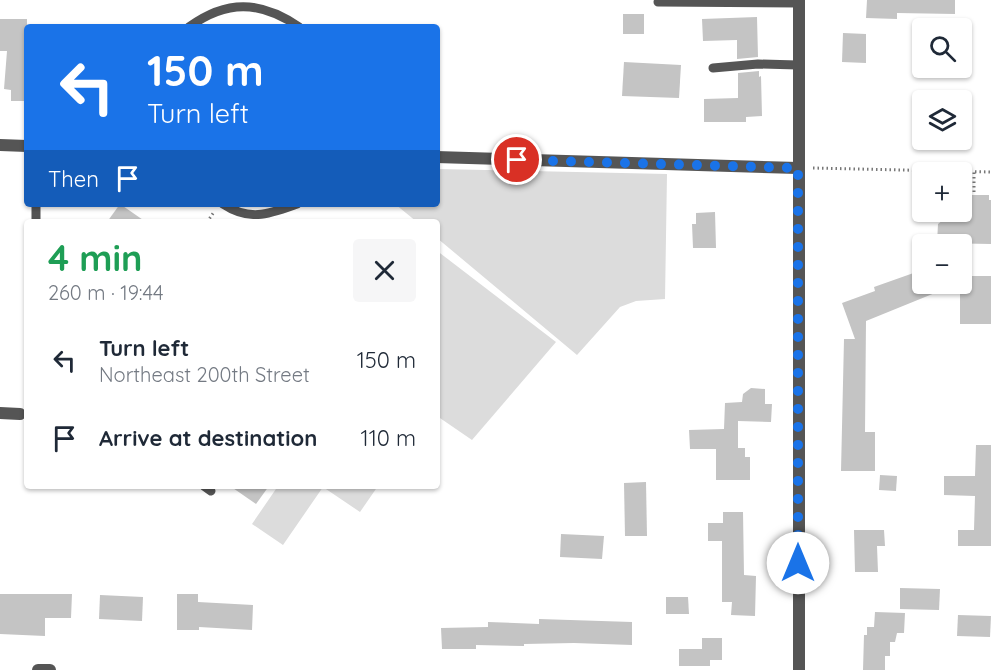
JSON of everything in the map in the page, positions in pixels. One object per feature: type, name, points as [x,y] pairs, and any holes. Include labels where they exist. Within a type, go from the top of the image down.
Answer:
[{"type":"street","points":[[799,1],[799,670]]},
{"type":"street","points":[[0,145],[24,146]]},
{"type":"street","points":[[440,157],[798,168]]},
{"type":"street","points":[[0,413],[20,414]]},
{"type":"street","points":[[38,670],[50,670]]},
{"type":"lane","points":[[658,2],[799,1]]},
{"type":"lane","points":[[192,24],[219,5],[241,2],[254,3],[276,11],[295,24]]},
{"type":"lane","points":[[713,69],[758,64],[798,65]]},
{"type":"lane","points":[[228,207],[235,212],[262,216],[288,207]]},
{"type":"path","points":[[798,168],[991,172]]},
{"type":"path","points":[[974,171],[974,192]]},
{"type":"path","points":[[209,219],[215,211]]},
{"type":"shaded area","points":[[440,169],[667,174],[665,299],[636,301],[620,307],[577,355],[440,241],[440,219],[413,219],[399,207],[440,207]]},
{"type":"shaded area","points":[[440,253],[556,342],[472,440],[440,418]]},
{"type":"shaded area","points":[[276,489],[322,489],[283,545],[252,524]]},
{"type":"shaded area","points":[[326,489],[376,489],[360,512]]},
{"type":"building","points":[[867,0],[955,0],[955,14],[897,13],[897,19],[866,18]]},
{"type":"building","points":[[623,14],[644,14],[644,34],[623,34]]},
{"type":"building","points":[[757,17],[758,57],[737,59],[737,40],[703,41],[702,19]]},
{"type":"building","points":[[0,19],[27,19],[27,24],[24,24],[24,101],[11,101],[11,90],[4,89],[7,51],[0,51]]},
{"type":"building","points":[[843,33],[866,34],[866,63],[842,62]]},
{"type":"building","points":[[624,62],[681,65],[679,98],[622,96]]},
{"type":"building","points":[[759,71],[762,116],[746,117],[746,122],[704,122],[704,99],[738,98],[738,73]]},
{"type":"building","points":[[972,195],[989,195],[991,244],[972,244],[972,234],[937,234],[938,224],[940,222],[972,222]]},
{"type":"building","points":[[118,207],[124,207],[142,219],[109,219]]},
{"type":"building","points":[[715,212],[716,248],[693,248],[692,224],[696,224],[696,213]]},
{"type":"building","points":[[912,274],[912,294],[932,294],[866,321],[865,432],[875,432],[875,471],[841,471],[844,339],[855,339],[842,303],[875,291],[874,287]]},
{"type":"building","points":[[972,276],[991,276],[991,324],[960,324],[960,294],[972,294]]},
{"type":"building","points":[[751,388],[765,389],[765,404],[772,404],[771,422],[738,421],[738,448],[745,448],[745,457],[750,457],[750,480],[716,480],[716,449],[690,449],[689,430],[724,429],[725,403],[742,402],[743,394]]},
{"type":"building","points":[[976,445],[991,445],[991,546],[958,546],[958,530],[974,530],[975,496],[944,495],[944,476],[975,476]]},
{"type":"building","points":[[880,475],[897,476],[896,491],[879,490]]},
{"type":"building","points":[[646,482],[647,536],[625,536],[624,483]]},
{"type":"building","points":[[234,489],[267,489],[256,504]]},
{"type":"building","points":[[723,512],[743,512],[744,575],[756,576],[755,616],[731,615],[732,602],[722,602],[722,541],[708,541],[708,523],[723,523]]},
{"type":"building","points":[[854,530],[884,530],[885,546],[877,546],[878,572],[855,572]]},
{"type":"building","points":[[561,534],[604,536],[602,559],[560,557]]},
{"type":"building","points":[[900,588],[940,589],[939,610],[900,609]]},
{"type":"building","points":[[0,594],[72,594],[71,618],[45,618],[45,636],[0,634]]},
{"type":"building","points":[[177,594],[198,594],[198,602],[253,605],[252,630],[199,627],[199,630],[177,630]]},
{"type":"building","points":[[100,595],[143,597],[142,621],[99,619]]},
{"type":"building","points":[[666,597],[688,597],[689,614],[666,614]]},
{"type":"building","points":[[875,612],[905,613],[904,633],[897,633],[895,642],[890,642],[890,656],[885,656],[885,670],[863,670],[864,635],[867,635],[867,627],[874,627]]},
{"type":"building","points":[[958,615],[991,616],[990,637],[957,636]]},
{"type":"building","points":[[539,619],[632,622],[632,645],[574,643],[524,644],[524,646],[476,645],[476,649],[442,649],[441,628],[488,627],[488,622],[539,624]]},
{"type":"building","points":[[702,638],[722,638],[722,660],[710,660],[710,666],[679,666],[679,649],[702,649]]},
{"type":"route","points":[[517,160],[798,168],[798,563]]}]
